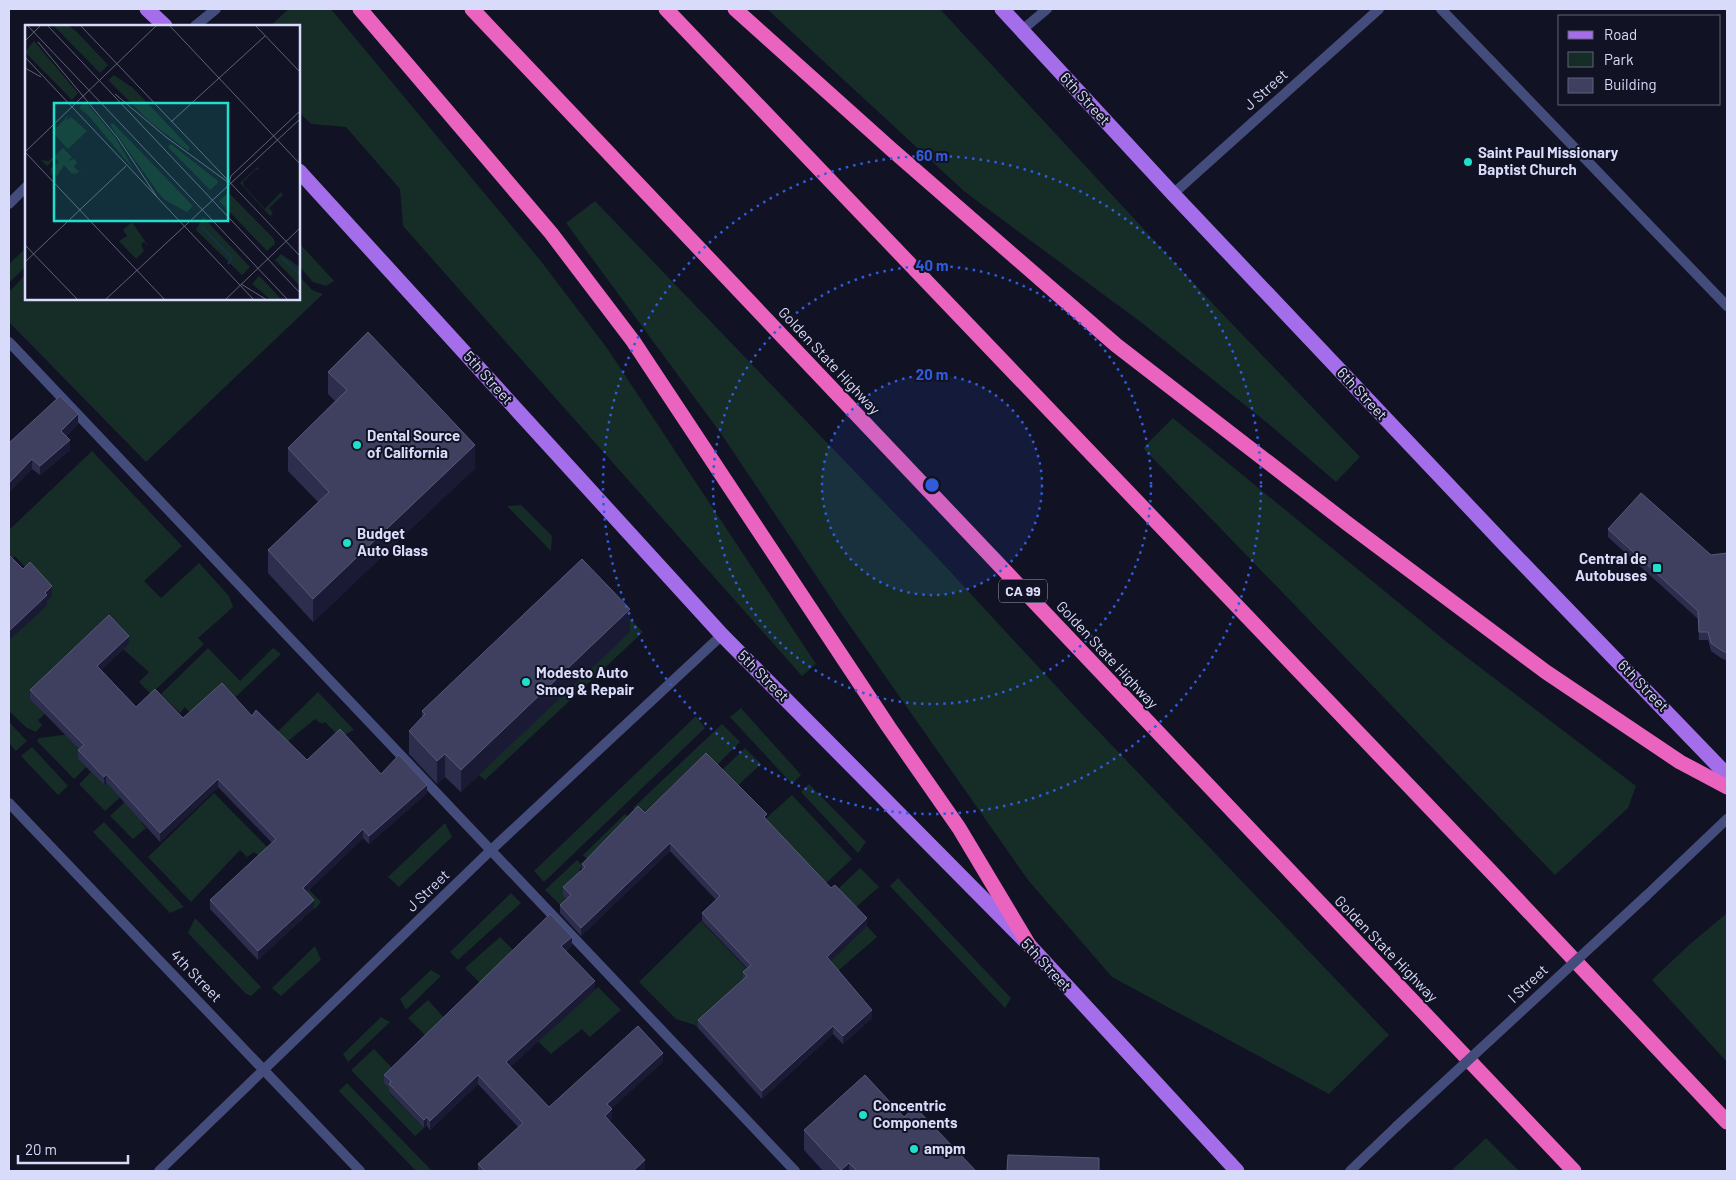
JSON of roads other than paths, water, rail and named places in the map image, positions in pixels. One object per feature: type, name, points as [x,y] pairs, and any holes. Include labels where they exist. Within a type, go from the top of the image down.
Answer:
[{"type":"highway","points":[[360,9],[551,233],[633,341],[893,734],[958,828],[1029,945]]},
{"type":"highway","name":"Golden State Highway","points":[[472,9],[1574,1171]]},
{"type":"highway","points":[[666,9],[1497,878],[1727,1122]]},
{"type":"highway","points":[[736,9],[884,143],[1116,346],[1356,530],[1546,672],[1680,762],[1727,787]]},
{"type":"main road","points":[[147,9],[164,25]]},
{"type":"main road","name":"6th Street","points":[[1002,9],[1172,194],[1506,546],[1727,775]]},
{"type":"main road","name":"5th Street","points":[[300,172],[722,635],[1029,945],[1237,1171]]},
{"type":"street","points":[[196,25],[216,9]]},
{"type":"street","points":[[1022,30],[1048,9]]},
{"type":"street","name":"J Street","points":[[1172,194],[1379,9]]},
{"type":"street","points":[[1441,9],[1727,306]]},
{"type":"street","points":[[9,204],[25,188]]},
{"type":"street","points":[[9,342],[795,1171]]},
{"type":"street","name":"J Street","points":[[159,1171],[490,851],[722,635]]},
{"type":"street","name":"4th Street","points":[[9,803],[360,1171]]},
{"type":"street","name":"I Street","points":[[1350,1171],[1727,820]]},
{"type":"place","name":"Saint Paul Missionary Baptist Church","points":[[1468,162]]},
{"type":"place","name":"Dental Source of California","points":[[357,445]]},
{"type":"place","name":"Budget Auto Glass","points":[[347,543]]},
{"type":"place","name":"Central de Autobuses","points":[[1657,568]]},
{"type":"place","name":"Modesto Auto Smog & Repair","points":[[526,682]]},
{"type":"place","name":"Concentric Components","points":[[863,1115]]},
{"type":"place","name":"ampm","points":[[914,1149]]}]
